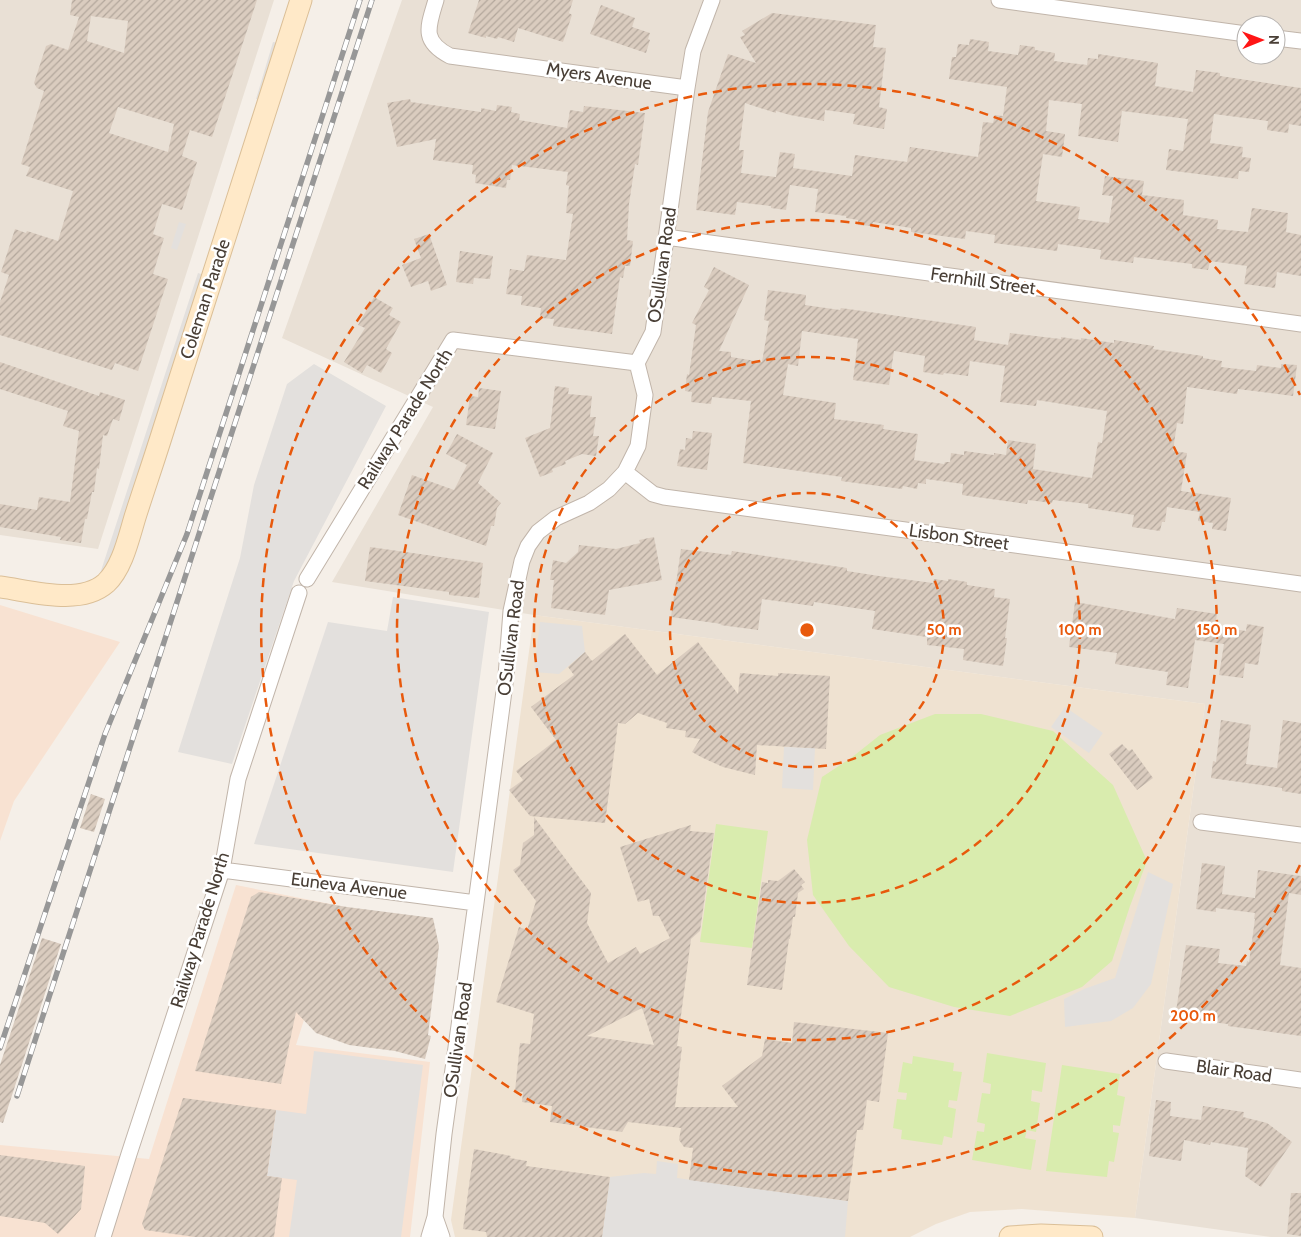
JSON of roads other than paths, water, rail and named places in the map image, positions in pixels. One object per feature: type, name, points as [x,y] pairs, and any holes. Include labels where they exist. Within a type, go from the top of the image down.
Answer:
[{"type":"street","name":"Coleman Parade","points":[[0,587],[66,596],[82,594],[97,590],[107,582],[116,570],[124,551],[301,0]]},
{"type":"street","name":"Myers Avenue","points":[[436,0],[429,22],[429,37],[436,49],[450,56],[687,88]]},
{"type":"street","points":[[687,88],[693,51],[712,0]]},
{"type":"street","points":[[998,0],[1236,33]]},
{"type":"street","points":[[1286,39],[1301,41]]},
{"type":"street","name":"OSullivan Road","points":[[429,1237],[435,1217],[444,1134],[506,676],[511,611],[522,561],[528,546],[538,532],[556,518],[589,503],[609,489],[625,472],[638,446],[645,395],[636,364],[653,332],[687,88]]},
{"type":"street","name":"Fernhill Street","points":[[666,238],[1301,324]]},
{"type":"street","name":"Railway Parade North","points":[[307,579],[453,340],[636,364]]},
{"type":"street","name":"Lisbon Street","points":[[625,472],[653,494],[664,497],[1301,584]]},
{"type":"street","name":"Railway Parade North","points":[[103,1237],[222,870],[238,779],[299,593]]},
{"type":"street","points":[[1201,822],[1301,835]]},
{"type":"street","name":"Euneva Avenue","points":[[222,870],[476,903]]},
{"type":"street","name":"Blair Road","points":[[1166,1061],[1301,1080]]},
{"type":"street","name":"OSullivan Road","points":[[435,1217],[442,1237]]},
{"type":"street","points":[[1010,1237],[1041,1235],[1092,1237]]},
{"type":"railway","points":[[0,1048],[105,734],[187,534],[360,0]]},
{"type":"railway","points":[[17,1096],[372,0]]}]
